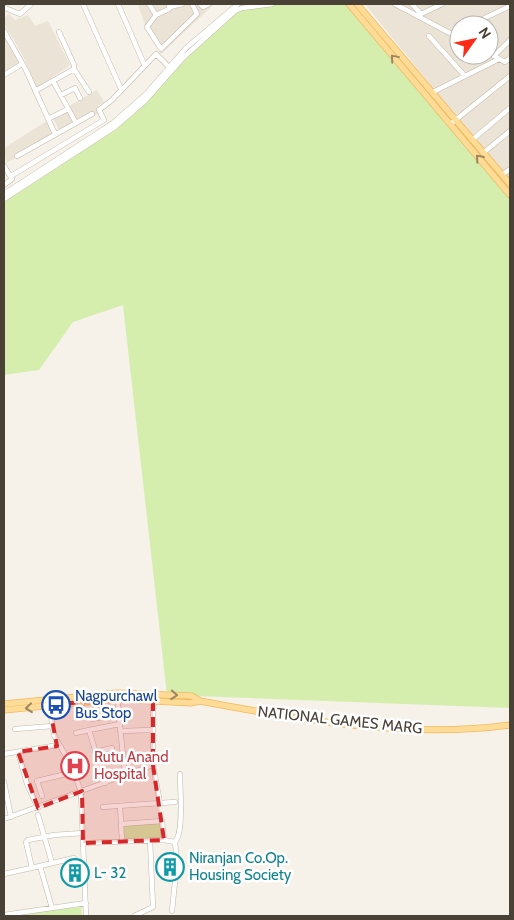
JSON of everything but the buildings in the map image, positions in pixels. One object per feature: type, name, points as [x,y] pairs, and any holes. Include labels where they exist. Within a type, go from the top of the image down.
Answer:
[{"type":"main road","points":[[349,4],[452,123],[510,195]]},
{"type":"main road","points":[[357,4],[432,92],[452,123],[472,140],[510,184]]},
{"type":"main road","name":"NATIONAL GAMES MARG","points":[[4,704],[117,696],[153,697],[191,703],[200,701],[299,718],[381,727],[451,730],[510,725]]},
{"type":"main road","name":"NATIONAL GAMES MARG","points":[[4,710],[49,702]]},
{"type":"street","points":[[5,7],[20,14],[31,4]]},
{"type":"street","points":[[83,4],[121,89]]},
{"type":"street","points":[[118,4],[144,64]]},
{"type":"street","points":[[149,4],[156,16]]},
{"type":"street","points":[[182,4],[170,5],[156,16],[147,27],[161,49],[197,14],[192,4]]},
{"type":"street","points":[[200,4],[203,7],[209,4]]},
{"type":"street","points":[[4,194],[113,123],[146,94],[169,67],[238,4]]},
{"type":"street","points":[[4,199],[115,127],[145,101],[183,58],[235,11],[242,8],[272,4]]},
{"type":"street","points":[[395,4],[419,15],[449,33]]},
{"type":"street","points":[[412,4],[419,15]]},
{"type":"street","points":[[419,15],[442,4]]},
{"type":"street","points":[[491,15],[510,6]]},
{"type":"street","points":[[4,31],[56,134]]},
{"type":"street","points":[[59,32],[74,65],[74,69],[88,92]]},
{"type":"street","points":[[429,36],[464,75]]},
{"type":"street","points":[[499,55],[510,40]]},
{"type":"street","points":[[10,176],[102,122],[104,120],[99,110],[112,100],[144,64],[156,54],[169,67]]},
{"type":"street","points":[[499,59],[505,62],[510,58]]},
{"type":"street","points":[[4,75],[22,64]]},
{"type":"street","points":[[432,92],[483,65]]},
{"type":"street","points":[[35,91],[74,69]]},
{"type":"street","points":[[452,123],[510,76]]},
{"type":"street","points":[[53,81],[76,123]]},
{"type":"street","points":[[60,95],[74,88],[80,98]]},
{"type":"street","points":[[472,140],[510,108]]},
{"type":"street","points":[[48,119],[68,109]]},
{"type":"street","points":[[17,156],[92,114]]},
{"type":"street","points":[[483,153],[510,131]]},
{"type":"street","points":[[4,169],[12,180],[4,185]]},
{"type":"street","points":[[502,175],[510,169]]},
{"type":"street","points":[[117,696],[125,775]]},
{"type":"street","points":[[153,697],[153,764],[160,803]]},
{"type":"street","points":[[49,702],[52,726],[59,745],[74,772],[81,792],[86,916]]},
{"type":"street","points":[[92,719],[118,714]]},
{"type":"street","points":[[76,733],[120,724]]},
{"type":"street","points":[[15,729],[52,726]]},
{"type":"street","points":[[89,730],[105,783]]},
{"type":"street","points":[[120,731],[153,730]]},
{"type":"street","points":[[4,754],[59,745]]},
{"type":"street","points":[[95,752],[112,748]]},
{"type":"street","points":[[18,752],[28,787],[38,808]]},
{"type":"street","points":[[4,819],[153,764]]},
{"type":"street","points":[[42,796],[37,781],[74,772]]},
{"type":"street","points":[[172,911],[176,862],[175,842],[178,840],[180,828],[180,774]]},
{"type":"street","points":[[4,782],[12,817]]},
{"type":"street","points":[[28,787],[39,785]]},
{"type":"street","points":[[103,807],[175,802]]},
{"type":"street","points":[[120,806],[122,841]]},
{"type":"street","points":[[38,815],[52,863]]},
{"type":"street","points":[[121,824],[162,822],[164,840]]},
{"type":"street","points":[[32,868],[26,842],[44,837],[83,833]]},
{"type":"street","points":[[83,843],[150,840],[175,842]]},
{"type":"street","points":[[134,916],[153,907],[150,840]]},
{"type":"street","points":[[4,874],[74,858]]},
{"type":"street","points":[[40,866],[52,908]]},
{"type":"street","points":[[4,915],[86,903]]},
{"type":"highlighted area","points":[[105,700],[153,701],[153,765],[164,840],[83,843],[82,791],[38,808],[18,752],[57,746],[49,705]]},
{"type":"shaded area","points":[[138,4],[214,4],[161,54],[146,29]]},
{"type":"shaded area","points":[[365,4],[510,4],[510,183]]},
{"type":"shaded area","points":[[9,14],[15,20],[28,15],[35,26],[48,21],[70,65],[37,88],[22,54],[4,24],[4,18]]},
{"type":"shaded area","points":[[4,35],[20,65],[4,75]]},
{"type":"shaded area","points":[[97,90],[104,102],[98,106],[101,112],[61,134],[52,116]]},
{"type":"shaded area","points":[[47,121],[55,137],[6,163],[4,148]]},
{"type":"green space","points":[[352,4],[510,182],[510,708],[167,695],[123,305],[73,322],[39,370],[4,375],[4,200],[147,94],[235,5]]},
{"type":"green space","points":[[162,821],[164,840],[122,841],[121,824]]},
{"type":"green space","points":[[81,907],[82,916],[15,916],[14,914]]},
{"type":"place","name":"Nagpurchawl Bus Stop","points":[[56,705]]},
{"type":"place","name":"Rutu Anand Hospital","points":[[75,766]]},
{"type":"place","name":"Niranjan Co.Op. Housing Society","points":[[170,867]]},
{"type":"place","name":"L- 32","points":[[75,873]]}]
